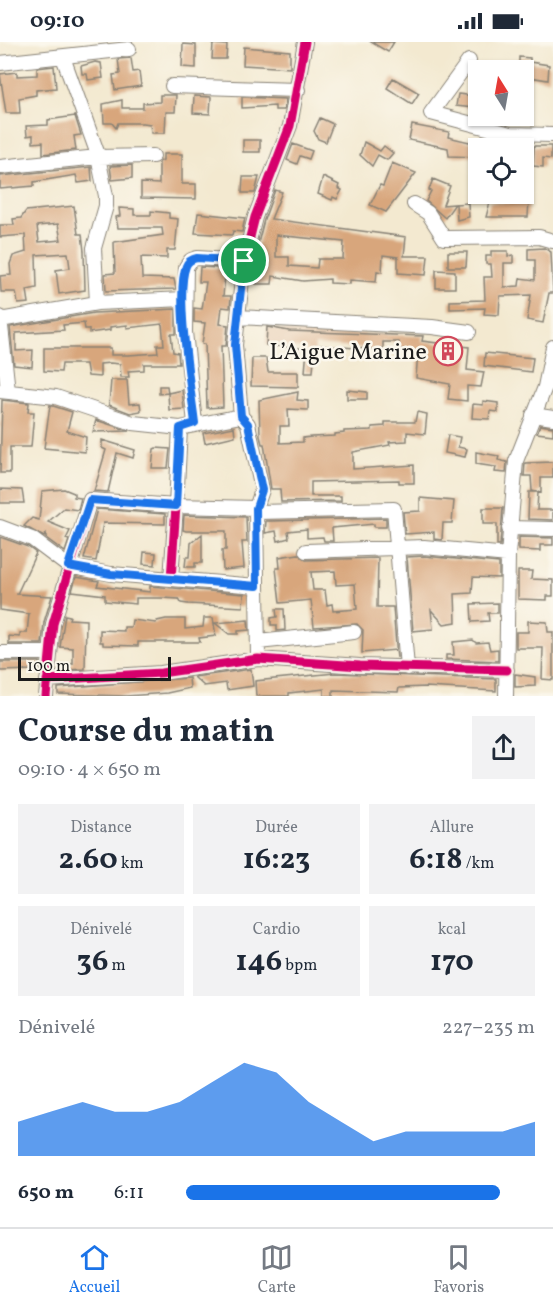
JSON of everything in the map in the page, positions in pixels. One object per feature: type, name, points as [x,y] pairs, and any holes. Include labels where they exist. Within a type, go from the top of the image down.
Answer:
[{"type":"street","points":[[258,659],[256,510],[262,490],[248,424],[241,416],[235,351],[244,261],[255,217],[286,137],[298,90],[305,42]]},
{"type":"street","points":[[0,63],[129,49]]},
{"type":"street","points":[[63,57],[98,157],[106,201],[94,248],[97,303]]},
{"type":"street","points":[[468,62],[431,112],[468,122]]},
{"type":"street","points":[[172,86],[298,90]]},
{"type":"street","points":[[481,126],[510,134],[553,135]]},
{"type":"street","points":[[0,167],[98,157],[153,156]]},
{"type":"street","points":[[414,204],[428,213],[444,237],[539,237],[553,241]]},
{"type":"street","points":[[195,423],[184,299],[186,267],[191,260],[244,261]]},
{"type":"street","points":[[184,299],[97,303],[0,319],[4,391],[56,397],[133,423],[180,428],[195,423],[241,416]]},
{"type":"street","points":[[238,317],[432,327],[469,332]]},
{"type":"street","points":[[506,696],[509,528],[516,456],[545,387],[553,347]]},
{"type":"street","points":[[533,415],[553,418]]},
{"type":"street","points":[[171,579],[180,428]]},
{"type":"street","points":[[46,696],[53,624],[68,566],[90,500],[256,510],[390,507],[395,511],[407,668]]},
{"type":"street","points":[[0,526],[32,539],[68,566],[104,573],[257,586]]},
{"type":"street","points":[[509,528],[553,529]]},
{"type":"street","points":[[306,551],[432,547],[508,555]]},
{"type":"street","points":[[258,642],[354,632]]},
{"type":"street","points":[[0,653],[49,653]]},
{"type":"street","points":[[47,680],[161,673],[258,659],[360,666],[507,670]]},
{"type":"building","points":[[371,42],[394,42],[388,52]]},
{"type":"building","points":[[183,44],[196,45],[196,68],[182,67]]},
{"type":"building","points":[[213,44],[227,45],[226,59],[212,59]]},
{"type":"building","points":[[244,47],[290,51],[290,68],[243,65]]},
{"type":"building","points":[[519,57],[530,58],[530,60],[519,60]]},
{"type":"building","points":[[131,58],[133,72],[139,71],[141,86],[115,90],[113,75],[120,74],[118,59]]},
{"type":"building","points":[[95,62],[101,63],[103,78],[88,80],[87,74],[82,74],[81,66]]},
{"type":"building","points":[[534,63],[549,65],[548,80],[534,78]]},
{"type":"building","points":[[54,66],[56,88],[36,90],[36,95],[19,98],[20,113],[6,113],[0,74],[17,72],[17,76],[37,75],[37,68]]},
{"type":"building","points":[[393,78],[419,93],[412,104],[387,88]]},
{"type":"building","points":[[458,94],[468,95],[468,107],[456,106]]},
{"type":"building","points":[[160,95],[176,95],[175,112],[166,112],[165,133],[151,133],[150,124],[118,123],[116,128],[112,123],[104,123],[103,104],[122,100],[122,108],[143,108],[143,103],[160,102]]},
{"type":"building","points":[[194,96],[211,97],[210,114],[193,113]]},
{"type":"building","points":[[242,97],[286,99],[284,110],[275,110],[275,106],[242,108]]},
{"type":"building","points":[[75,116],[81,135],[74,136],[76,150],[43,154],[43,142],[33,143],[33,135],[27,136],[26,126],[48,125],[48,120]]},
{"type":"building","points":[[320,118],[333,124],[326,142],[318,139],[314,131]]},
{"type":"building","points":[[412,125],[449,132],[448,137],[468,142],[468,157],[449,156],[448,148],[409,140]]},
{"type":"building","points":[[243,140],[260,140],[260,152],[243,152]]},
{"type":"building","points":[[364,142],[380,151],[384,146],[393,153],[387,160],[378,155],[372,166],[360,155]]},
{"type":"building","points":[[293,144],[312,151],[309,159],[300,156],[297,164],[287,160]]},
{"type":"building","points":[[534,146],[551,146],[551,159],[543,158],[543,167],[534,166]]},
{"type":"building","points":[[163,154],[182,154],[182,184],[196,184],[196,199],[141,198],[141,183],[159,184],[159,162],[163,160]]},
{"type":"building","points":[[392,163],[416,173],[386,212],[370,205],[380,185],[383,186]]},
{"type":"building","points":[[132,165],[132,178],[112,180],[110,166]]},
{"type":"building","points":[[91,167],[92,181],[78,183],[76,175],[34,182],[34,186],[0,189],[0,176]]},
{"type":"building","points":[[243,177],[259,177],[255,193],[242,193]]},
{"type":"building","points":[[323,177],[339,185],[338,188],[342,190],[337,199],[333,197],[332,200],[318,194]]},
{"type":"building","points":[[433,179],[450,186],[443,205],[455,204],[445,218],[426,201]]},
{"type":"building","points":[[275,190],[282,192],[271,219],[406,237],[404,256],[428,256],[426,275],[398,273],[398,257],[383,255],[382,272],[377,271],[376,282],[350,280],[350,284],[330,283],[330,279],[303,281],[273,276],[272,284],[256,284],[255,277],[251,277],[264,220]],"holes":[[[276,235],[344,242],[343,259],[318,259],[317,268],[289,266],[289,257],[276,257]]]},
{"type":"building","points":[[468,203],[469,217],[457,220],[456,204]]},
{"type":"building","points":[[489,204],[529,204],[528,217],[486,217]]},
{"type":"building","points":[[74,206],[78,234],[82,234],[85,290],[59,294],[56,270],[70,268],[68,253],[36,255],[37,288],[27,290],[29,303],[18,304],[16,292],[1,292],[0,276],[11,275],[10,264],[13,256],[26,252],[25,235],[0,237],[0,225],[14,225],[13,219],[21,218],[26,211]],"holes":[[[58,224],[61,240],[39,242],[37,226]]]},
{"type":"building","points":[[119,208],[134,209],[134,215],[151,215],[151,211],[169,213],[169,218],[178,219],[175,250],[167,250],[167,258],[141,257],[142,278],[174,279],[176,289],[106,291],[105,274],[115,273],[114,242],[163,235],[162,228],[118,228],[116,217],[120,216]]},
{"type":"building","points":[[198,213],[245,218],[242,232],[233,231],[232,235],[195,233]]},
{"type":"building","points":[[544,248],[551,252],[553,293],[549,293],[543,323],[527,320],[531,295],[500,296],[499,315],[484,314],[485,308],[450,309],[450,301],[485,300],[484,277],[492,277],[491,264],[486,264],[486,256],[491,256],[491,251],[508,251],[508,256],[513,255],[513,263],[504,263],[504,287],[519,286],[520,278],[535,280],[535,260],[528,260],[528,249]]},
{"type":"building","points":[[448,252],[467,252],[466,267],[448,267]]},
{"type":"building","points":[[200,267],[234,269],[233,276],[225,276],[223,296],[231,296],[230,308],[222,307],[220,324],[228,325],[226,346],[221,346],[223,407],[207,408],[205,344],[202,344],[205,323],[194,322],[194,308],[202,309],[206,282],[199,282]]},
{"type":"building","points":[[436,270],[455,271],[455,288],[436,288]]},
{"type":"building","points":[[176,309],[176,334],[171,334],[173,352],[178,353],[179,364],[144,364],[144,370],[128,371],[129,377],[121,377],[120,364],[110,363],[100,364],[100,377],[88,376],[86,364],[62,364],[61,372],[44,371],[44,348],[111,348],[111,355],[128,355],[158,353],[157,345],[164,345],[162,324],[127,328],[127,325],[110,327],[110,330],[89,333],[84,323],[63,325],[64,330],[16,333],[16,351],[33,350],[32,367],[14,365],[10,327],[94,313]]},
{"type":"building","points":[[267,327],[289,331],[423,336],[422,341],[469,347],[467,370],[484,372],[481,387],[467,386],[467,401],[448,399],[450,384],[416,378],[418,351],[399,349],[399,342],[383,342],[383,350],[315,345],[313,372],[305,372],[307,349],[266,345]]},
{"type":"building","points":[[485,353],[533,358],[531,372],[484,366]]},
{"type":"building","points":[[252,358],[266,358],[268,372],[298,372],[298,387],[251,386]]},
{"type":"building","points":[[111,380],[127,380],[129,404],[140,403],[141,411],[130,413],[109,405]]},
{"type":"building","points":[[159,386],[167,386],[168,393],[159,394]]},
{"type":"building","points":[[182,390],[184,409],[169,410],[168,393]]},
{"type":"building","points":[[347,390],[367,392],[367,399],[347,399]]},
{"type":"building","points":[[298,392],[297,400],[308,401],[308,410],[288,409],[289,426],[280,426],[280,443],[303,442],[303,438],[335,436],[344,431],[372,430],[372,427],[385,426],[385,422],[415,422],[417,412],[427,414],[425,434],[407,432],[407,441],[389,442],[390,445],[353,452],[353,469],[414,465],[414,483],[399,483],[399,480],[311,482],[311,496],[341,496],[341,501],[281,502],[280,489],[271,489],[264,444],[260,436],[259,400]]},
{"type":"building","points":[[2,400],[29,403],[28,412],[34,412],[31,447],[10,447],[10,473],[0,473]]},
{"type":"building","points":[[483,401],[498,403],[498,412],[490,411],[489,419],[472,418],[473,404],[483,405]]},
{"type":"building","points":[[50,405],[72,412],[67,431],[86,437],[85,452],[44,448]]},
{"type":"building","points":[[96,420],[130,431],[93,432]]},
{"type":"building","points":[[540,425],[553,427],[553,435],[537,433]]},
{"type":"building","points":[[234,427],[235,436],[205,443],[203,433]]},
{"type":"building","points":[[448,435],[460,437],[458,447],[467,449],[465,457],[445,453]]},
{"type":"building","points":[[102,440],[135,450],[133,458],[117,453],[108,492],[94,491],[106,450],[102,448]]},
{"type":"building","points":[[156,448],[170,449],[168,468],[152,468]]},
{"type":"building","points":[[476,452],[499,456],[498,460],[507,462],[506,473],[495,472],[496,467],[476,464]]},
{"type":"building","points":[[553,462],[553,478],[541,478],[541,493],[532,491],[531,476],[524,476],[525,463]]},
{"type":"building","points":[[0,489],[22,490],[24,503],[0,503]]},
{"type":"building","points":[[64,489],[74,493],[74,497],[81,498],[78,510],[64,508],[48,522],[70,531],[66,539],[69,540],[65,552],[46,538],[46,534],[44,537],[24,526],[32,518],[39,520],[42,491]]},
{"type":"building","points":[[529,492],[538,492],[537,510],[553,510],[553,520],[528,519]]},
{"type":"building","points":[[420,498],[454,501],[452,523],[443,523],[442,540],[434,539],[434,532],[405,534],[403,512],[420,511]]},
{"type":"building","points":[[483,508],[503,508],[500,545],[497,545],[497,524],[483,524]]},
{"type":"building","points":[[97,509],[165,514],[165,524],[103,523],[96,561],[84,559]]},
{"type":"building","points":[[184,515],[246,517],[247,542],[242,542],[244,568],[223,570],[222,550],[226,550],[226,531],[183,530]]},
{"type":"building","points":[[386,518],[386,527],[374,527],[374,524],[332,528],[333,541],[324,541],[323,537],[307,538],[307,529],[288,531],[289,538],[278,541],[276,531],[265,533],[266,521]]},
{"type":"building","points":[[202,534],[202,563],[195,563],[195,567],[185,567],[186,557],[190,557],[191,543]]},
{"type":"building","points":[[0,537],[28,547],[36,553],[17,594],[52,596],[44,622],[42,644],[9,644],[9,636],[20,637],[20,633],[27,633],[29,614],[0,610]]},
{"type":"building","points":[[519,537],[553,538],[553,545],[540,545],[540,551],[519,550]]},
{"type":"building","points":[[144,552],[156,553],[155,565],[143,564]]},
{"type":"building","points":[[298,554],[306,560],[378,558],[377,607],[393,607],[397,658],[396,650],[362,653],[363,630],[357,624],[314,627],[311,600],[280,603],[276,568],[280,568],[279,557]],"holes":[[[335,571],[336,585],[355,584],[357,609],[333,611],[332,604],[327,605],[325,590],[313,590],[311,572]]]},
{"type":"building","points":[[424,556],[499,563],[499,578],[473,577],[472,593],[455,594],[456,622],[444,624],[431,610],[433,629],[413,631],[407,557]]},
{"type":"building","points":[[518,571],[532,571],[531,579],[553,580],[553,596],[547,596],[547,600],[518,599]]},
{"type":"building","points":[[76,577],[99,581],[97,586],[150,592],[150,586],[244,594],[243,607],[188,604],[181,603],[179,599],[162,598],[136,598],[136,604],[105,601],[105,595],[72,591]]},
{"type":"building","points":[[498,603],[498,613],[488,613],[489,621],[472,622],[471,604]]},
{"type":"building","points":[[276,609],[284,609],[285,630],[277,631],[277,625],[271,625],[271,618],[277,617]]},
{"type":"building","points":[[65,615],[70,616],[69,619],[86,620],[85,669],[67,670],[68,664],[73,664],[73,648],[60,647]]},
{"type":"building","points":[[204,618],[213,618],[216,636],[199,638],[200,642],[138,642],[138,646],[103,645],[103,642],[100,642],[100,630],[124,631],[124,627],[131,627],[132,620],[156,623],[166,619],[185,619],[185,629],[203,627]]},
{"type":"building","points":[[248,620],[249,630],[238,631],[238,634],[229,634],[215,623]]},
{"type":"building","points":[[528,621],[547,622],[548,632],[553,632],[553,680],[542,679],[543,648],[516,648],[516,632],[528,632]]},
{"type":"building","points":[[473,640],[476,643],[488,642],[490,650],[498,649],[498,661],[446,659],[446,655],[454,655],[453,642]]},
{"type":"building","points":[[0,662],[40,662],[40,668],[0,671]]},
{"type":"building","points":[[251,669],[253,686],[227,690],[226,683],[204,686],[194,677]]},
{"type":"building","points":[[335,673],[496,679],[496,691],[426,687],[399,688],[398,692],[333,690],[333,696],[324,696],[324,689],[289,693],[289,696],[256,696],[255,681]]},
{"type":"building","points":[[515,674],[535,677],[535,686],[515,687]]},
{"type":"building","points":[[189,678],[190,688],[167,693],[126,696],[58,694],[58,688]]},
{"type":"cycle path","points":[[241,416],[235,345],[244,261],[255,217],[290,126],[305,42]]},
{"type":"cycle path","points":[[46,696],[53,624],[90,500],[176,506],[171,579]]},
{"type":"cycle path","points":[[47,680],[161,673],[258,659],[360,666],[507,670]]},
{"type":"place","name":"L’Aigue Marine","points":[[448,351]]},
{"type":"route","points":[[197,258],[244,261],[235,351],[241,416],[248,424],[262,490],[256,508],[257,586],[111,574],[68,566],[90,500],[176,506],[180,428],[195,423],[185,332],[186,267],[191,260],[197,258]]}]
